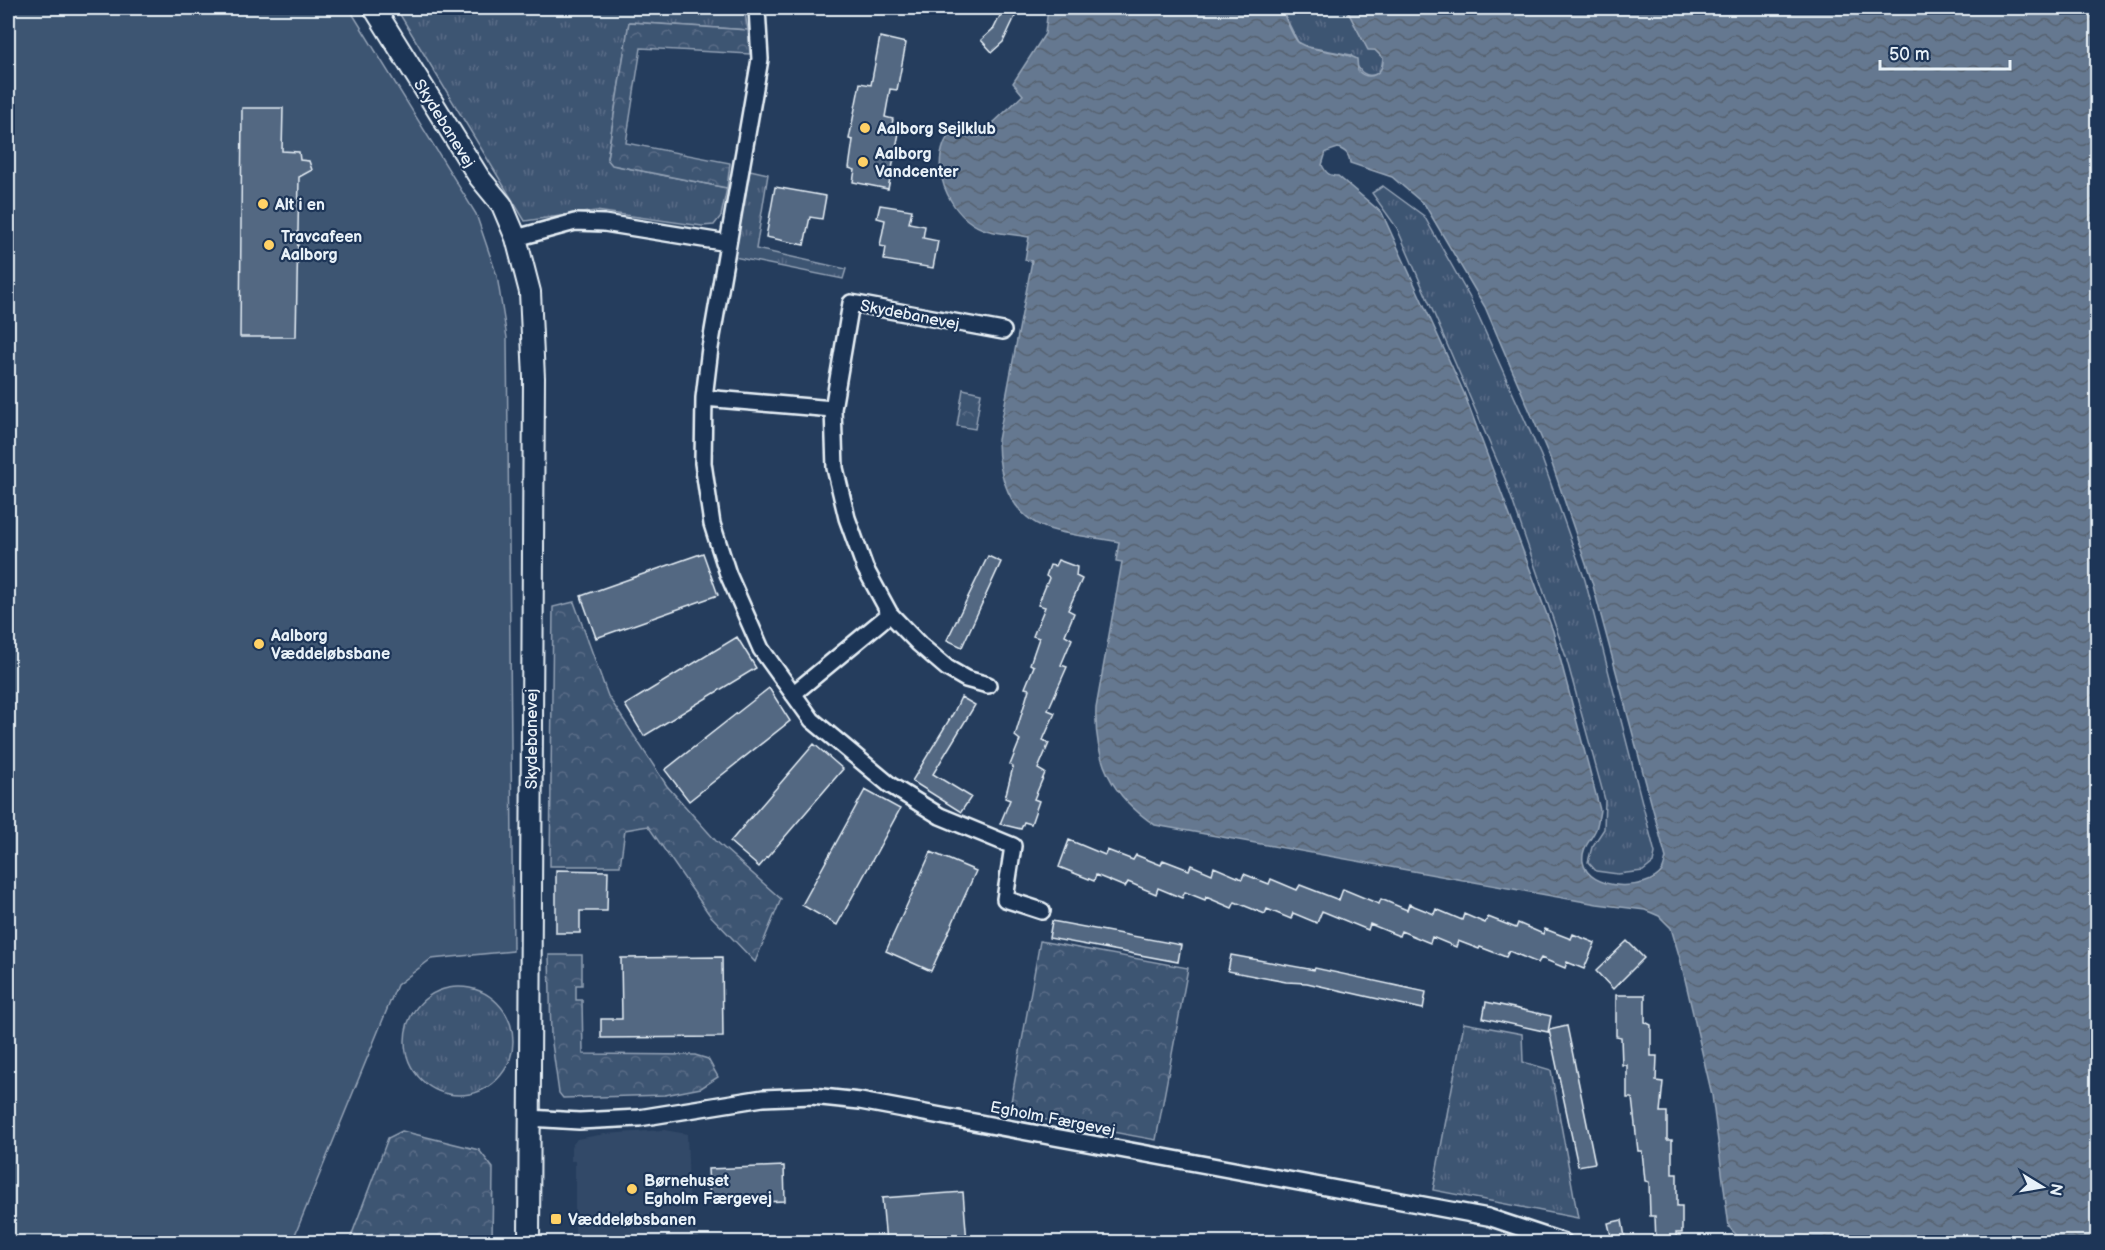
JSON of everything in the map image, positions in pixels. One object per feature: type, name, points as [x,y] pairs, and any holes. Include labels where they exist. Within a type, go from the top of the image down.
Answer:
[{"type":"street","name":"Skydebanevej","points":[[374,8],[479,177],[502,206],[516,238],[530,292],[534,378],[529,1242]]},
{"type":"street","points":[[757,8],[760,59],[710,348],[704,398],[703,463],[712,524],[728,574],[761,649],[812,720],[890,785],[940,816],[1013,846],[1005,899],[1042,911]]},
{"type":"street","points":[[516,238],[575,222],[728,243]]},
{"type":"street","name":"Skydebanevej","points":[[988,685],[966,680],[947,668],[919,644],[890,614],[865,568],[847,518],[835,468],[833,409],[851,303],[1003,331]]},
{"type":"street","points":[[704,398],[833,409]]},
{"type":"street","points":[[793,694],[890,614]]},
{"type":"street","name":"Egholm Færgevej","points":[[530,1118],[579,1120],[639,1118],[763,1098],[812,1096],[860,1101],[1488,1217],[1564,1242]]},
{"type":"shaded area","name":"Børnehuset Egholm Færgevej","points":[[664,1130],[687,1134],[690,1217],[701,1242],[575,1242],[575,1161],[571,1161],[571,1147],[577,1139],[605,1134]]},
{"type":"green space","name":"Aalborg Væddeløbsbane","points":[[8,8],[349,8],[476,214],[497,276],[507,338],[513,951],[431,959],[397,985],[292,1242],[8,1242]]},
{"type":"green space","points":[[396,8],[744,8],[748,30],[629,22],[607,158],[613,165],[727,188],[721,216],[714,225],[702,226],[596,211],[525,221]]},
{"type":"green space","points":[[1281,8],[1346,8],[1368,49],[1375,50],[1383,58],[1381,71],[1376,75],[1363,73],[1351,55],[1308,47],[1298,42]]},
{"type":"green space","points":[[629,22],[748,30],[750,54],[641,48],[626,143],[730,163],[727,188],[612,165],[607,159]]},
{"type":"green space","points":[[750,170],[768,174],[756,249],[846,269],[843,279],[734,257]]},
{"type":"green space","points":[[1383,186],[1424,216],[1470,298],[1541,456],[1585,580],[1655,853],[1653,863],[1643,871],[1618,874],[1596,871],[1588,862],[1592,847],[1604,829],[1605,800],[1566,657],[1505,479],[1397,228],[1372,193]]},
{"type":"green space","points":[[963,389],[981,393],[975,429],[957,426]]},
{"type":"green space","points":[[574,602],[608,696],[667,786],[716,841],[781,899],[755,962],[709,914],[648,826],[625,830],[620,866],[550,866],[553,607]]},
{"type":"green space","points":[[1040,941],[1188,968],[1156,1140],[1009,1113]]},
{"type":"green space","points":[[549,955],[582,955],[582,985],[576,985],[576,1000],[582,1000],[583,1054],[695,1055],[708,1059],[718,1077],[701,1088],[665,1095],[563,1098],[559,1093],[551,1036]]},
{"type":"green space","points":[[459,987],[480,991],[497,1003],[509,1020],[513,1041],[509,1062],[497,1079],[480,1091],[459,1095],[438,1091],[421,1079],[409,1062],[405,1041],[409,1020],[421,1003],[438,991]]},
{"type":"green space","points":[[1464,1023],[1522,1034],[1523,1062],[1551,1070],[1578,1218],[1433,1190]]},
{"type":"green space","points":[[402,1131],[479,1150],[493,1168],[492,1242],[349,1242],[388,1138]]},
{"type":"water","points":[[1048,8],[1281,8],[1298,42],[1309,48],[1351,56],[1357,59],[1358,71],[1371,76],[1379,72],[1383,58],[1375,50],[1368,50],[1346,8],[2097,8],[2097,1242],[1743,1242],[1729,1227],[1712,1095],[1681,962],[1671,928],[1659,916],[1645,910],[1597,904],[1155,825],[1127,802],[1108,775],[1098,744],[1096,727],[1096,708],[1122,562],[1116,561],[1119,542],[1046,528],[1033,522],[1023,513],[1008,492],[1000,467],[998,440],[1032,261],[1025,260],[1029,237],[988,231],[972,223],[962,215],[947,194],[941,169],[944,144],[959,121],[978,137],[1023,95],[1013,83],[1045,34]],"holes":[[[1338,148],[1348,155],[1350,163],[1392,177],[1425,205],[1485,307],[1550,458],[1592,582],[1666,858],[1662,871],[1655,878],[1644,883],[1632,885],[1607,883],[1595,879],[1587,872],[1583,862],[1583,852],[1596,829],[1600,810],[1553,631],[1464,393],[1382,213],[1338,176],[1328,174],[1322,165],[1326,152]]]},
{"type":"building","points":[[1004,8],[1019,8],[1003,42],[992,52],[981,40],[994,28]]},
{"type":"building","points":[[880,37],[906,43],[897,90],[890,89],[885,117],[893,119],[891,131],[899,133],[888,189],[853,182],[855,170],[849,168],[853,140],[849,139],[860,83],[871,85]]},
{"type":"building","points":[[242,108],[283,108],[282,151],[299,152],[300,160],[309,161],[312,170],[299,177],[296,337],[240,337]]},
{"type":"building","points":[[775,187],[826,196],[822,219],[810,217],[804,245],[766,237]]},
{"type":"building","points":[[880,205],[912,210],[909,223],[925,226],[923,238],[938,241],[933,268],[884,260],[886,247],[880,246],[885,220],[877,218]]},
{"type":"building","points":[[703,553],[718,595],[596,638],[581,596]]},
{"type":"building","points":[[988,556],[1001,562],[962,647],[947,640]]},
{"type":"building","points":[[1058,560],[1077,567],[1076,576],[1082,579],[1068,610],[1074,613],[1065,635],[1072,639],[1061,665],[1067,667],[1048,710],[1055,713],[1043,740],[1049,743],[1038,769],[1045,773],[1034,799],[1039,801],[1031,824],[1024,822],[1021,829],[1000,824],[1010,800],[1005,798],[1013,767],[1010,765],[1020,740],[1015,736],[1029,689],[1025,688],[1034,666],[1030,664],[1039,638],[1033,636],[1045,607],[1038,605],[1049,578],[1046,576],[1050,565],[1055,566]]},
{"type":"building","points":[[737,637],[756,668],[644,736],[625,705]]},
{"type":"building","points":[[769,688],[790,721],[689,801],[665,770]]},
{"type":"building","points":[[961,697],[975,705],[933,774],[971,797],[961,812],[912,781]]},
{"type":"building","points":[[814,744],[843,769],[759,867],[730,842]]},
{"type":"building","points":[[865,790],[900,809],[837,925],[802,905]]},
{"type":"building","points":[[1069,840],[1105,855],[1107,850],[1133,860],[1136,855],[1161,865],[1163,860],[1189,870],[1191,865],[1212,874],[1214,867],[1242,879],[1244,874],[1269,884],[1271,879],[1297,890],[1300,885],[1339,900],[1343,889],[1379,904],[1381,899],[1407,910],[1409,904],[1434,914],[1436,909],[1462,920],[1464,914],[1485,923],[1488,917],[1516,928],[1518,923],[1543,934],[1545,929],[1571,939],[1573,934],[1595,943],[1584,969],[1567,962],[1565,968],[1541,958],[1538,963],[1509,951],[1506,957],[1458,941],[1456,947],[1432,937],[1430,943],[1401,931],[1399,936],[1370,924],[1368,930],[1322,911],[1317,923],[1293,913],[1291,919],[1267,909],[1265,914],[1235,902],[1232,908],[1206,897],[1205,900],[1185,892],[1182,898],[1158,888],[1156,894],[1128,882],[1125,887],[1096,875],[1094,881],[1059,867]]},
{"type":"building","points":[[931,852],[976,871],[931,971],[886,951]]},
{"type":"building","points":[[556,870],[608,871],[607,911],[580,911],[580,933],[556,933]]},
{"type":"building","points":[[1052,921],[1181,945],[1178,962],[1049,938]]},
{"type":"building","points":[[1627,941],[1644,958],[1613,989],[1596,971]]},
{"type":"building","points":[[1231,955],[1314,970],[1315,968],[1426,992],[1423,1009],[1307,983],[1286,982],[1228,971]]},
{"type":"building","points":[[722,957],[723,1037],[601,1038],[601,1019],[622,1019],[621,958]]},
{"type":"building","points":[[1616,995],[1645,995],[1645,1022],[1651,1025],[1651,1056],[1657,1056],[1656,1081],[1663,1082],[1660,1112],[1667,1112],[1667,1140],[1672,1140],[1672,1174],[1677,1174],[1677,1206],[1682,1206],[1682,1233],[1676,1233],[1677,1242],[1656,1242],[1655,1216],[1650,1216],[1649,1182],[1645,1181],[1642,1151],[1638,1151],[1632,1098],[1627,1098],[1627,1065],[1622,1065],[1621,1037],[1616,1036]]},
{"type":"building","points":[[1486,1002],[1551,1016],[1548,1032],[1483,1018]]},
{"type":"building","points":[[1567,1026],[1595,1163],[1578,1166],[1549,1030]]},
{"type":"building","points":[[784,1166],[785,1201],[710,1204],[708,1169]]},
{"type":"building","points":[[963,1192],[967,1242],[886,1242],[882,1198]]},
{"type":"building","points":[[1622,1220],[1625,1237],[1612,1240],[1608,1223]]},
{"type":"place","name":"Aalborg Sejlklub","points":[[865,128]]},
{"type":"place","name":"Aalborg Vandcenter","points":[[863,162]]},
{"type":"place","name":"Alt i en","points":[[263,204]]},
{"type":"place","name":"Travcafeen Aalborg","points":[[269,245]]},
{"type":"place","name":"Aalborg Væddeløbsbane","points":[[259,644]]},
{"type":"place","name":"Børnehuset Egholm Færgevej","points":[[632,1189]]},
{"type":"place","name":"Væddeløbsbanen","points":[[556,1219]]}]
